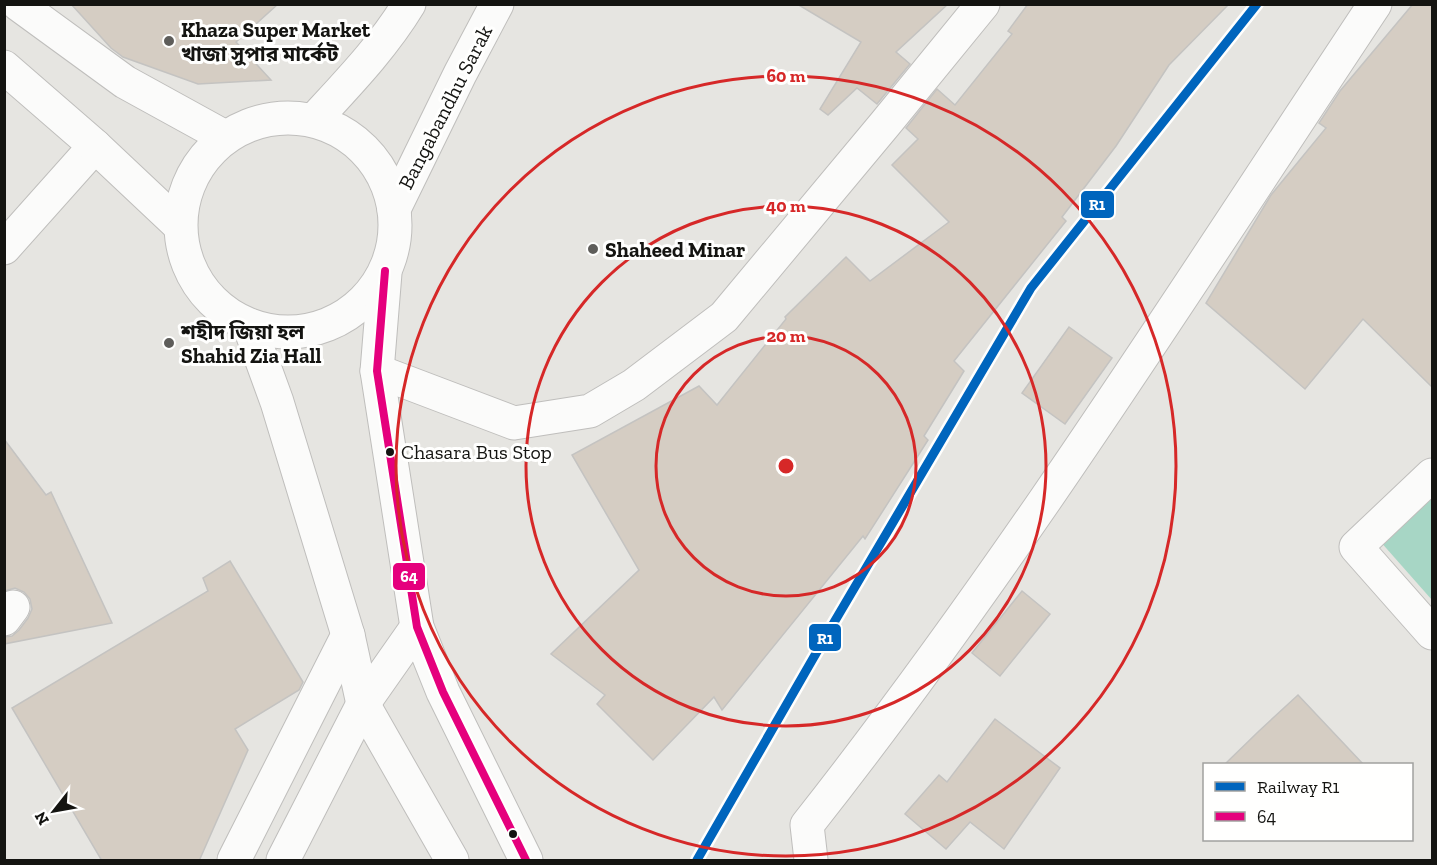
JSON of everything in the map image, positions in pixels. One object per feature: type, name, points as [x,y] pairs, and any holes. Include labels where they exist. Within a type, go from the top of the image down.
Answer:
[{"type":"main road","points":[[18,4],[125,82],[225,137]]},
{"type":"main road","points":[[314,120],[366,64],[398,23],[409,4]]},
{"type":"main road","name":"Bangabandhu Sarak","points":[[394,209],[497,4]]},
{"type":"main road","points":[[377,371],[514,423],[590,411],[634,385],[724,317],[983,4]]},
{"type":"main road","points":[[811,861],[807,825],[872,742],[1052,491],[1375,4]]},
{"type":"main road","points":[[4,67],[95,146],[180,226]]},
{"type":"main road","points":[[385,271],[368,298],[342,318],[313,329],[281,332],[249,325],[222,310],[199,286],[185,257],[180,226],[185,192],[200,161],[225,137],[267,118],[314,120],[337,129],[359,143],[376,162],[388,185],[394,209],[394,241],[385,271],[377,371],[417,627],[442,692],[526,861]]},
{"type":"main road","points":[[4,248],[95,146]]},
{"type":"main road","points":[[249,325],[277,402],[348,635],[363,704],[452,861]]},
{"type":"main road","points":[[1432,475],[1356,547],[1432,633]]},
{"type":"main road","points":[[283,861],[363,704],[417,627]]},
{"type":"main road","points":[[234,861],[348,635]]},
{"type":"shaded area","points":[[1432,487],[1432,600],[1379,540]]},
{"type":"building","name":"Khaza Super Market খাজা সুপার মার্কেট","points":[[71,4],[278,4],[236,42],[271,80],[198,84],[123,57],[111,48]]},
{"type":"building","points":[[797,4],[948,4],[896,52],[910,64],[877,104],[857,88],[828,115],[820,109],[861,42]]},
{"type":"building","points":[[1028,4],[1229,4],[1169,65],[1116,146],[1062,217],[1066,221],[954,361],[964,371],[924,436],[928,440],[865,539],[863,536],[722,710],[714,697],[653,760],[597,704],[605,695],[551,654],[639,570],[572,455],[699,386],[717,405],[786,319],[785,317],[846,257],[870,281],[949,222],[892,165],[918,139],[906,128],[937,89],[955,105],[1012,34],[1008,31]]},
{"type":"building","points":[[1413,4],[1432,4],[1432,387],[1363,319],[1305,389],[1206,303],[1271,195],[1326,128],[1319,123],[1340,91]]},
{"type":"building","points":[[1069,327],[1112,358],[1065,424],[1022,393]]},
{"type":"building","points":[[4,439],[46,495],[51,492],[112,623],[4,644],[4,637],[12,636],[19,630],[32,609],[30,599],[24,592],[15,588],[4,591]]},
{"type":"building","points":[[230,561],[303,682],[299,690],[235,729],[248,750],[199,861],[102,861],[12,708],[208,591],[203,578]]},
{"type":"building","points":[[1022,591],[1050,614],[1000,676],[972,653]]},
{"type":"building","points":[[1298,695],[1362,763],[1226,763]]},
{"type":"building","points":[[995,719],[1060,768],[1004,849],[970,822],[946,849],[905,814],[939,775],[947,782]]},
{"type":"rail line","name":"R1","points":[[697,860],[1031,288],[1257,4]]},
{"type":"transit line","name":"64","points":[[385,271],[377,371],[417,627],[443,692],[526,860]]},
{"type":"place","name":"Khaza Super Market খাজা সুপার মার্কেট","points":[[169,41]]},
{"type":"place","name":"Shaheed Minar","points":[[593,249]]},
{"type":"place","name":"শহীদ জিয়া হল Shahid Zia Hall","points":[[169,343]]},
{"type":"place","name":"Chasara Bus Stop","points":[[390,452]]}]
